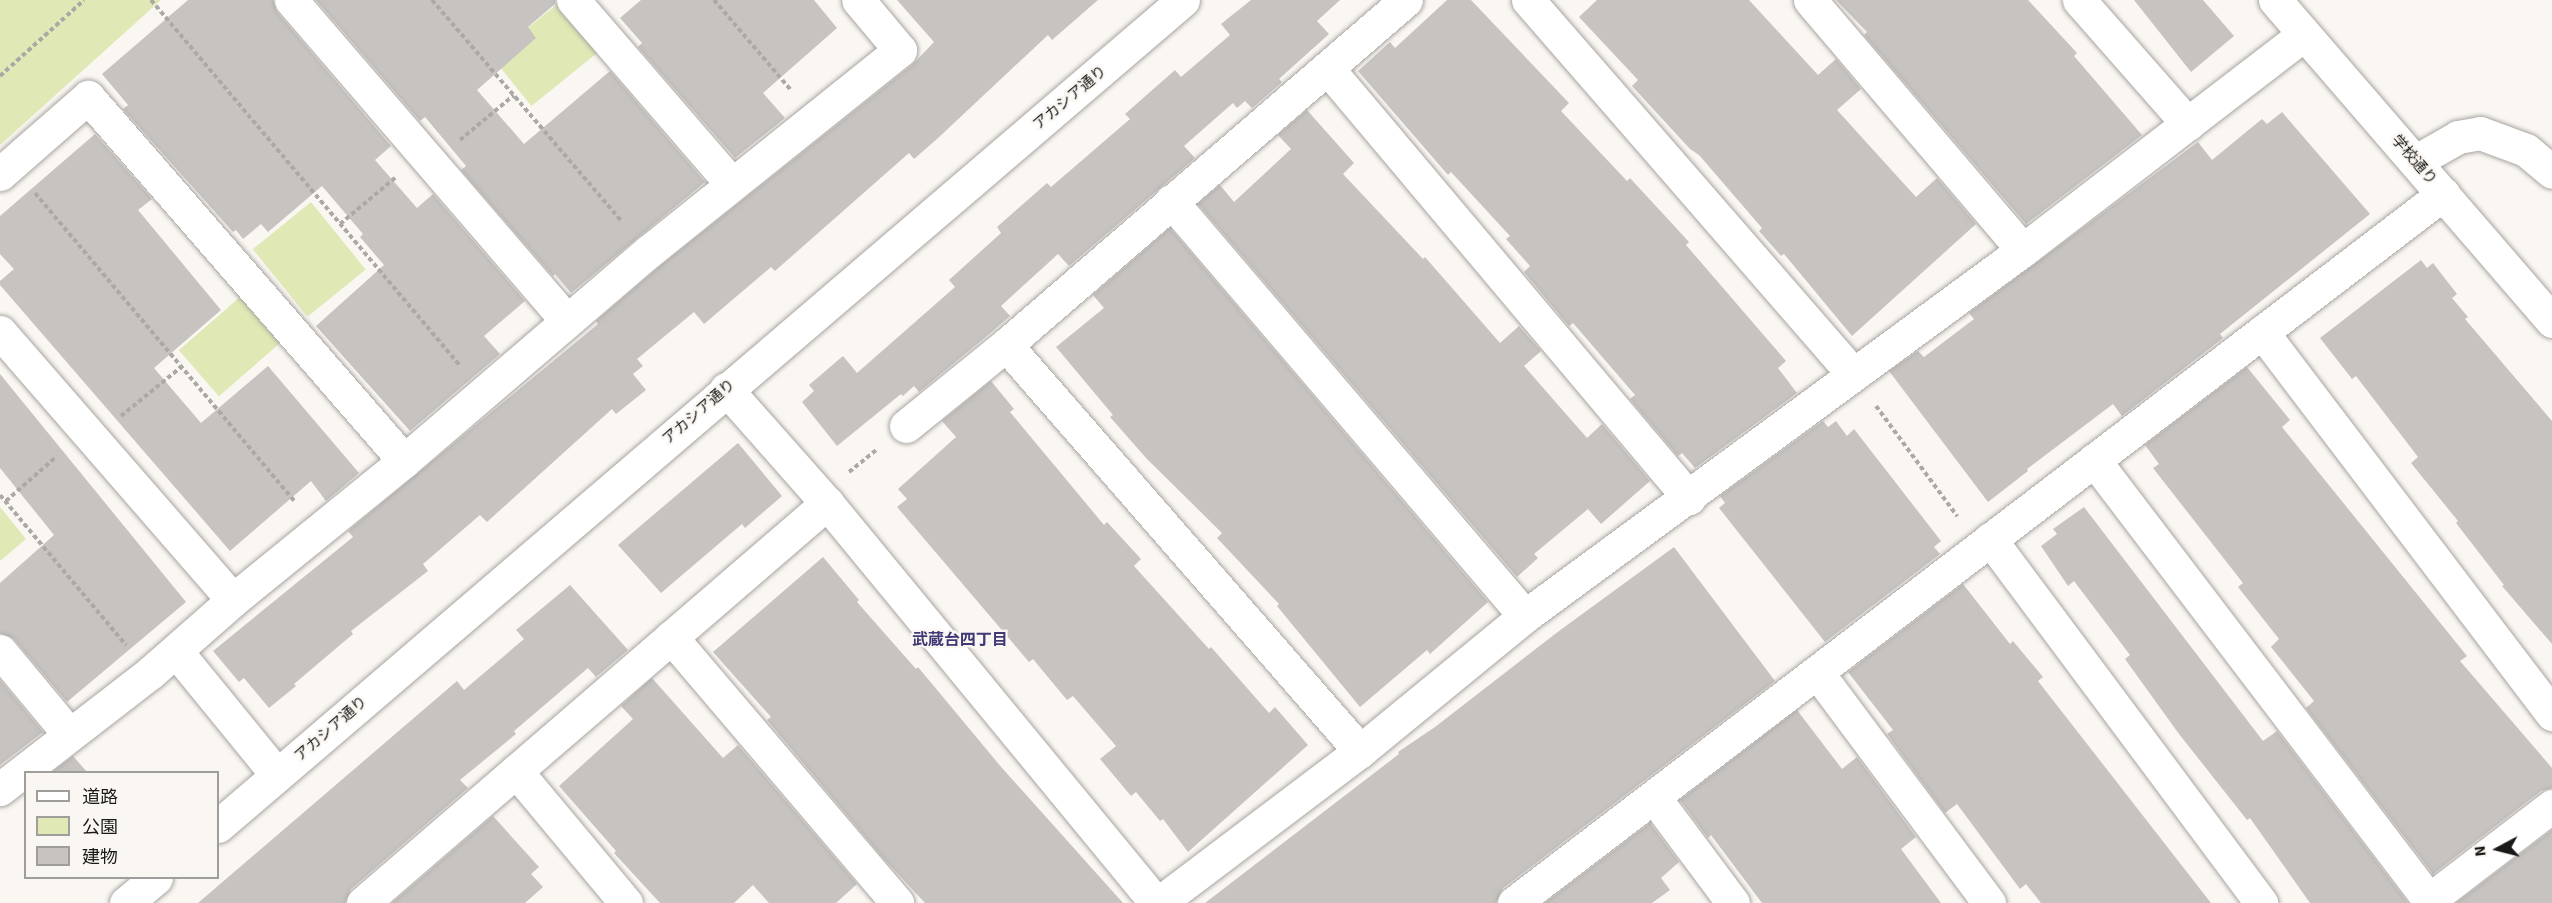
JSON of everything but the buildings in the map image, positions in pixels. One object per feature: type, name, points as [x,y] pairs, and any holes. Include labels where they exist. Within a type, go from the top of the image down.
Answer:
[{"type":"street","points":[[291,0],[567,321]]},
{"type":"street","points":[[573,0],[732,184]]},
{"type":"street","points":[[0,789],[150,673],[233,600],[404,461],[648,252],[900,50],[858,0]]},
{"type":"street","points":[[906,426],[1006,345],[1406,0]]},
{"type":"street","points":[[1528,0],[1852,374]]},
{"type":"street","points":[[1810,0],[2023,250]]},
{"type":"street","points":[[2079,0],[2188,124]]},
{"type":"street","name":"学校通り","points":[[2275,0],[2552,321]]},
{"type":"street","name":"アカシア通り","points":[[219,825],[726,389],[1165,6]]},
{"type":"street","points":[[726,389],[824,499],[1158,903],[1360,751],[1525,616],[1689,498],[1852,374],[2023,250],[2304,34]]},
{"type":"street","points":[[1328,69],[1689,498]]},
{"type":"street","points":[[5,169],[88,97],[404,461]]},
{"type":"street","points":[[2416,161],[2458,137],[2480,133],[2526,150],[2552,172]]},
{"type":"street","points":[[1514,903],[2443,194]]},
{"type":"street","points":[[1171,201],[1525,616]]},
{"type":"street","points":[[0,332],[233,600]]},
{"type":"street","points":[[2262,332],[2552,714]]},
{"type":"street","points":[[1006,345],[1360,751]]},
{"type":"street","points":[[2094,460],[2429,900],[2552,806]]},
{"type":"street","points":[[363,903],[671,637],[824,499]]},
{"type":"street","points":[[1985,543],[2261,903]]},
{"type":"street","points":[[671,637],[897,903]]},
{"type":"street","points":[[0,651],[69,734]]},
{"type":"street","points":[[176,651],[278,775]]},
{"type":"street","points":[[1817,672],[1989,903]]},
{"type":"street","points":[[516,771],[626,903]]},
{"type":"street","points":[[1654,796],[1732,903]]},
{"type":"street","points":[[126,903],[155,879]]},
{"type":"path","points":[[0,76],[84,0]]},
{"type":"path","points":[[151,0],[483,393]]},
{"type":"path","points":[[432,0],[648,252]]},
{"type":"path","points":[[714,0],[815,118]]},
{"type":"path","points":[[340,224],[513,95]]},
{"type":"path","points":[[5,169],[181,367],[318,531]]},
{"type":"path","points":[[6,501],[89,435],[181,367]]},
{"type":"path","points":[[1852,374],[1985,543]]},
{"type":"path","points":[[824,499],[906,426]]},
{"type":"path","points":[[0,495],[150,673]]},
{"type":"green space","points":[[0,0],[161,0],[0,145]]},
{"type":"green space","points":[[561,1],[601,50],[531,106],[492,57]]},
{"type":"green space","points":[[311,202],[366,270],[307,317],[253,249]]},
{"type":"green space","points":[[240,297],[280,343],[219,396],[179,350]]},
{"type":"green space","points":[[0,507],[26,539],[0,561]]},
{"type":"district","name":"武蔵台四丁目","points":[[960,640]]}]
